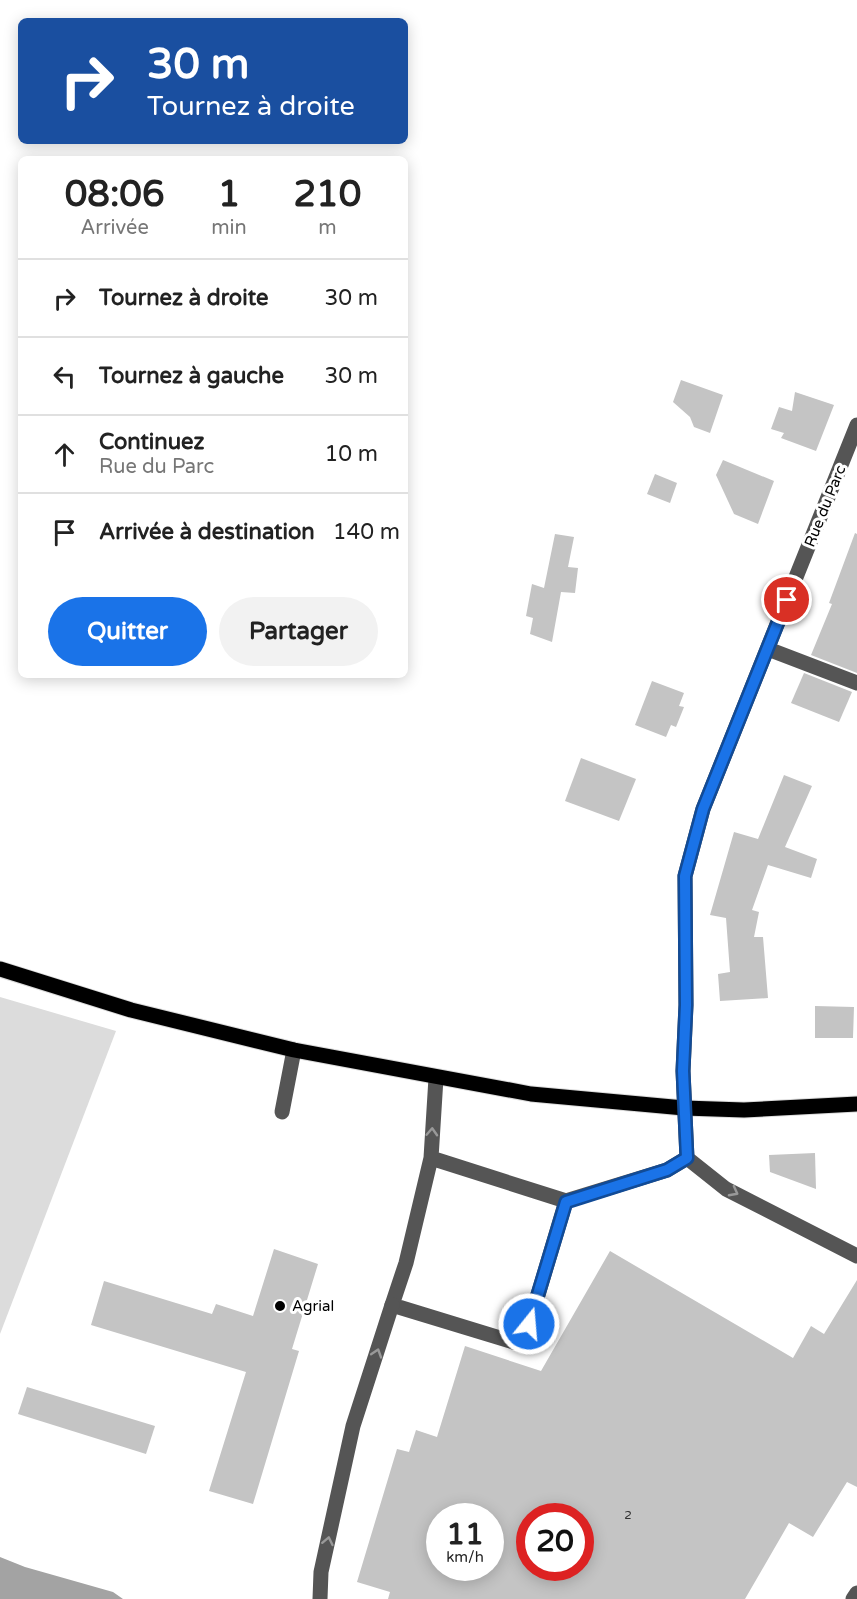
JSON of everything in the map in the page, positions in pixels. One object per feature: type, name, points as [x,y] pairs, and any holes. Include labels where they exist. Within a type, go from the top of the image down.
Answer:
[{"type":"main road","points":[[0,969],[131,1010],[294,1050],[531,1094],[684,1108],[744,1110],[857,1104]]},
{"type":"street","name":"Rue du Parc","points":[[687,1158],[684,1108],[685,876],[703,809],[857,425]]},
{"type":"street","points":[[768,649],[857,683]]},
{"type":"street","points":[[282,1112],[294,1050]]},
{"type":"street","points":[[320,1599],[321,1572],[353,1426],[406,1263],[431,1158],[436,1078]]},
{"type":"street","points":[[431,1158],[566,1202],[667,1170],[687,1158],[726,1189],[857,1256]]},
{"type":"street","points":[[392,1305],[523,1345],[566,1202]]},
{"type":"street","points":[[854,1599],[857,1593]]},
{"type":"shaded area","points":[[0,997],[116,1031],[0,1334]]},
{"type":"shaded area","points":[[0,1557],[25,1567],[113,1592],[123,1599],[0,1599]]},
{"type":"building","points":[[681,380],[723,395],[710,433],[694,427],[690,417],[673,402]]},
{"type":"building","points":[[795,392],[834,405],[816,451],[781,438],[784,433],[771,429],[779,407],[792,411]]},
{"type":"building","points":[[723,460],[774,481],[758,524],[734,514],[716,475]]},
{"type":"building","points":[[655,474],[677,483],[670,503],[647,494]]},
{"type":"building","points":[[855,533],[857,534],[857,673],[811,655],[832,604],[829,603]]},
{"type":"building","points":[[555,534],[574,537],[568,567],[578,568],[575,593],[561,592],[552,642],[530,634],[533,618],[526,616],[532,584],[544,588]]},
{"type":"building","points":[[804,673],[852,692],[839,722],[791,703]]},
{"type":"building","points":[[652,681],[684,693],[679,706],[684,707],[676,727],[671,725],[666,737],[635,725]]},
{"type":"building","points":[[581,758],[636,779],[619,821],[565,801]]},
{"type":"building","points":[[784,775],[812,786],[785,847],[817,859],[811,878],[768,865],[752,910],[759,912],[754,937],[763,937],[768,998],[720,1001],[718,974],[730,972],[726,918],[710,915],[734,832],[758,839]]},
{"type":"building","points":[[815,1006],[854,1007],[853,1038],[815,1038]]},
{"type":"building","points":[[815,1153],[816,1189],[770,1172],[769,1155]]},
{"type":"building","points":[[274,1249],[318,1264],[292,1349],[299,1351],[253,1504],[209,1491],[246,1372],[91,1325],[104,1281],[212,1314],[216,1304],[253,1316]]},
{"type":"building","points":[[610,1251],[793,1358],[811,1326],[824,1334],[857,1280],[857,1487],[847,1482],[813,1537],[789,1523],[745,1599],[388,1599],[390,1592],[357,1582],[397,1449],[409,1452],[416,1430],[437,1437],[465,1346],[541,1371]]},
{"type":"building","points":[[27,1387],[155,1426],[146,1454],[18,1414]]},
{"type":"place","name":"Agrial","points":[[280,1306]]},
{"type":"route","points":[[529,1324],[566,1202],[667,1170],[687,1158],[684,1135],[683,1071],[686,1005],[685,876],[703,809],[787,600]]}]
